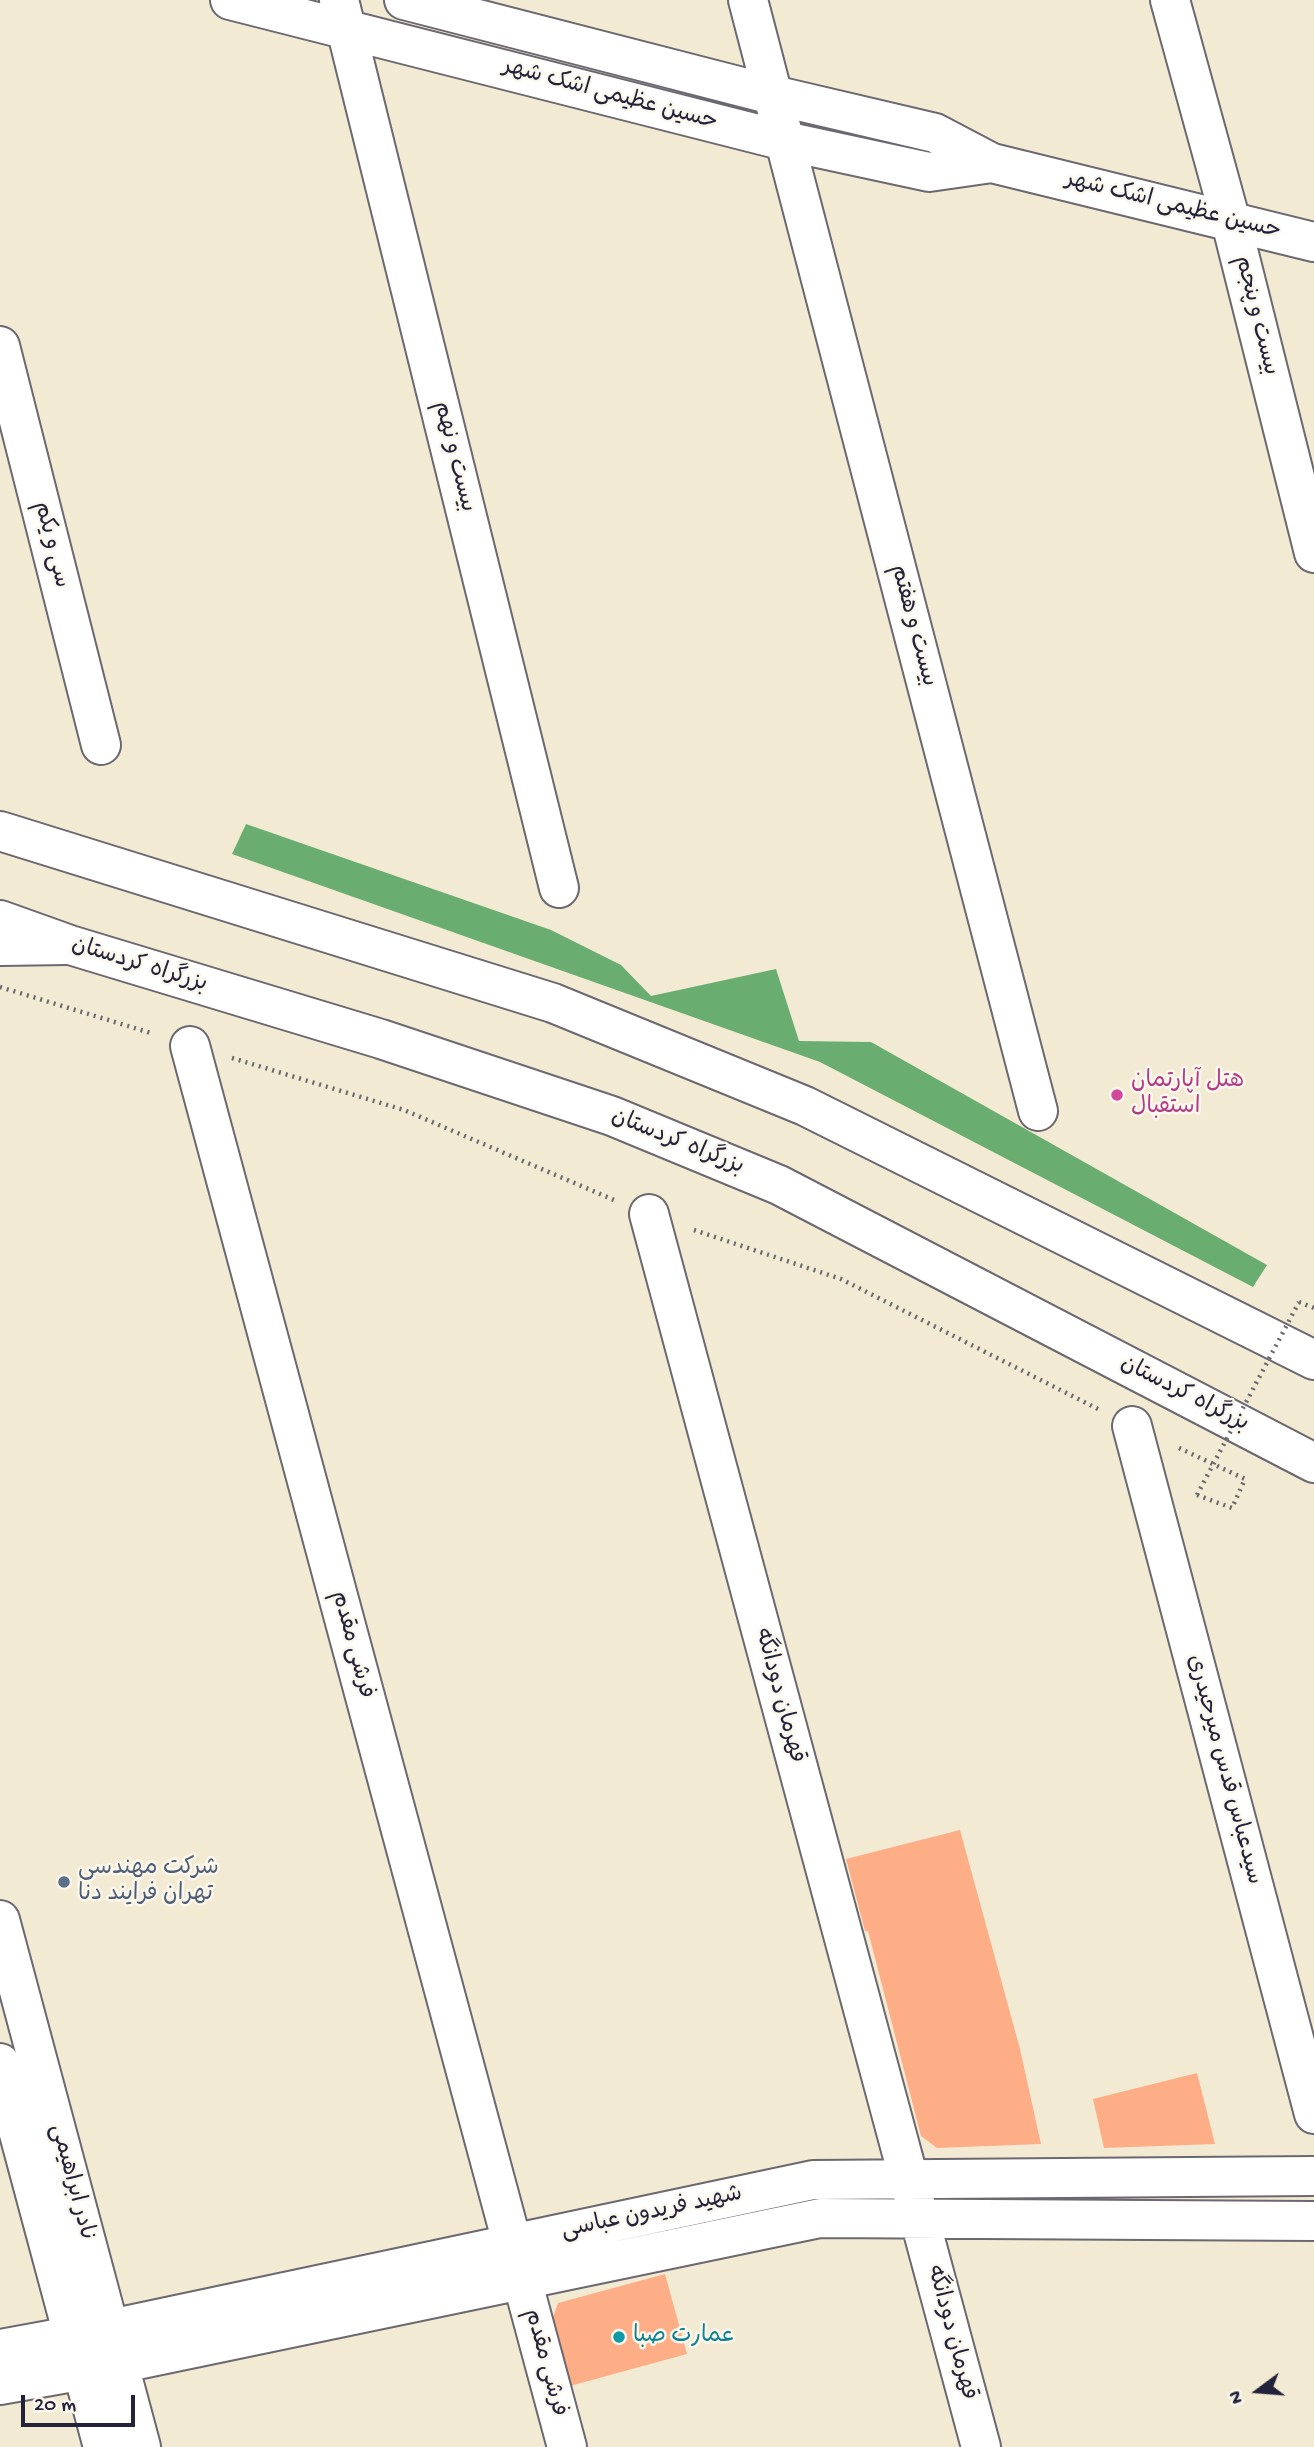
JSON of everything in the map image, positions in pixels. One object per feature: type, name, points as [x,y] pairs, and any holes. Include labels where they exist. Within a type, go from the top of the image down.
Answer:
[{"type":"main road","name":"حسین عظیمی اشک شهر","points":[[230,0],[342,14],[785,141],[929,172],[992,163]]},
{"type":"main road","name":"حسین عظیمی اشک شهر","points":[[404,0],[773,95],[935,133],[992,163],[1314,242]]},
{"type":"main road","points":[[748,0],[773,95]]},
{"type":"main road","name":"بیست و پنجم","points":[[1170,0],[1231,222],[1314,553]]},
{"type":"main road","name":"بیست و نهم","points":[[342,14],[559,888]]},
{"type":"main road","name":"بیست و هفتم","points":[[773,95],[1038,1111]]},
{"type":"main road","name":"سی و یکم","points":[[0,346],[101,745]]},
{"type":"main road","points":[[0,831],[566,1009],[805,1106],[1314,1360]]},
{"type":"main road","name":"بزرگراه کردستان","points":[[0,920],[70,945],[382,1039],[586,1108],[779,1185],[1314,1463]]},
{"type":"main road","points":[[0,946],[70,945]]},
{"type":"main road","name":"فرشی مقدم","points":[[190,1046],[567,2447]]},
{"type":"main road","name":"قهرمان دودانگه","points":[[649,1214],[981,2447]]},
{"type":"main road","name":"سیدعباس قدس میرحیدری","points":[[1132,1426],[1314,2114]]},
{"type":"main road","name":"نادر ابراهیمی","points":[[0,1920],[96,2350],[103,2447]]},
{"type":"main road","name":"نادر ابراهیمی","points":[[0,2063],[96,2350],[141,2447]]},
{"type":"main road","name":"شهید فریدون عباسی","points":[[0,2385],[96,2350],[512,2244],[813,2180],[1314,2176]]},
{"type":"main road","name":"شهید فریدون عباسی","points":[[0,2349],[96,2350],[522,2280],[820,2218],[1314,2221]]},
{"type":"path","points":[[0,987],[190,1046]]},
{"type":"path","points":[[1132,1426],[1245,1479],[1232,1508],[1196,1495],[1299,1302],[1314,1308]]},
{"type":"green space","points":[[246,824],[551,930],[621,965],[651,996],[776,969],[799,1041],[871,1042],[1267,1265],[1253,1287],[820,1062],[232,854]]},
{"type":"building","points":[[960,1830],[1020,2049],[1041,2144],[937,2148],[921,2136],[868,1931],[865,1931],[846,1859]]},
{"type":"building","points":[[1197,2073],[1215,2144],[1104,2148],[1093,2099]]},
{"type":"building","name":"عمارت صبا","points":[[665,2274],[687,2354],[570,2386],[552,2320],[558,2303]]},
{"type":"place","name":"هتل آپارتمان استقبال","points":[[1117,1095]]},
{"type":"place","name":"شرکت مهندسی تهران فرایند دنا","points":[[64,1882]]},
{"type":"place","name":"عمارت صبا","points":[[619,2337]]}]
